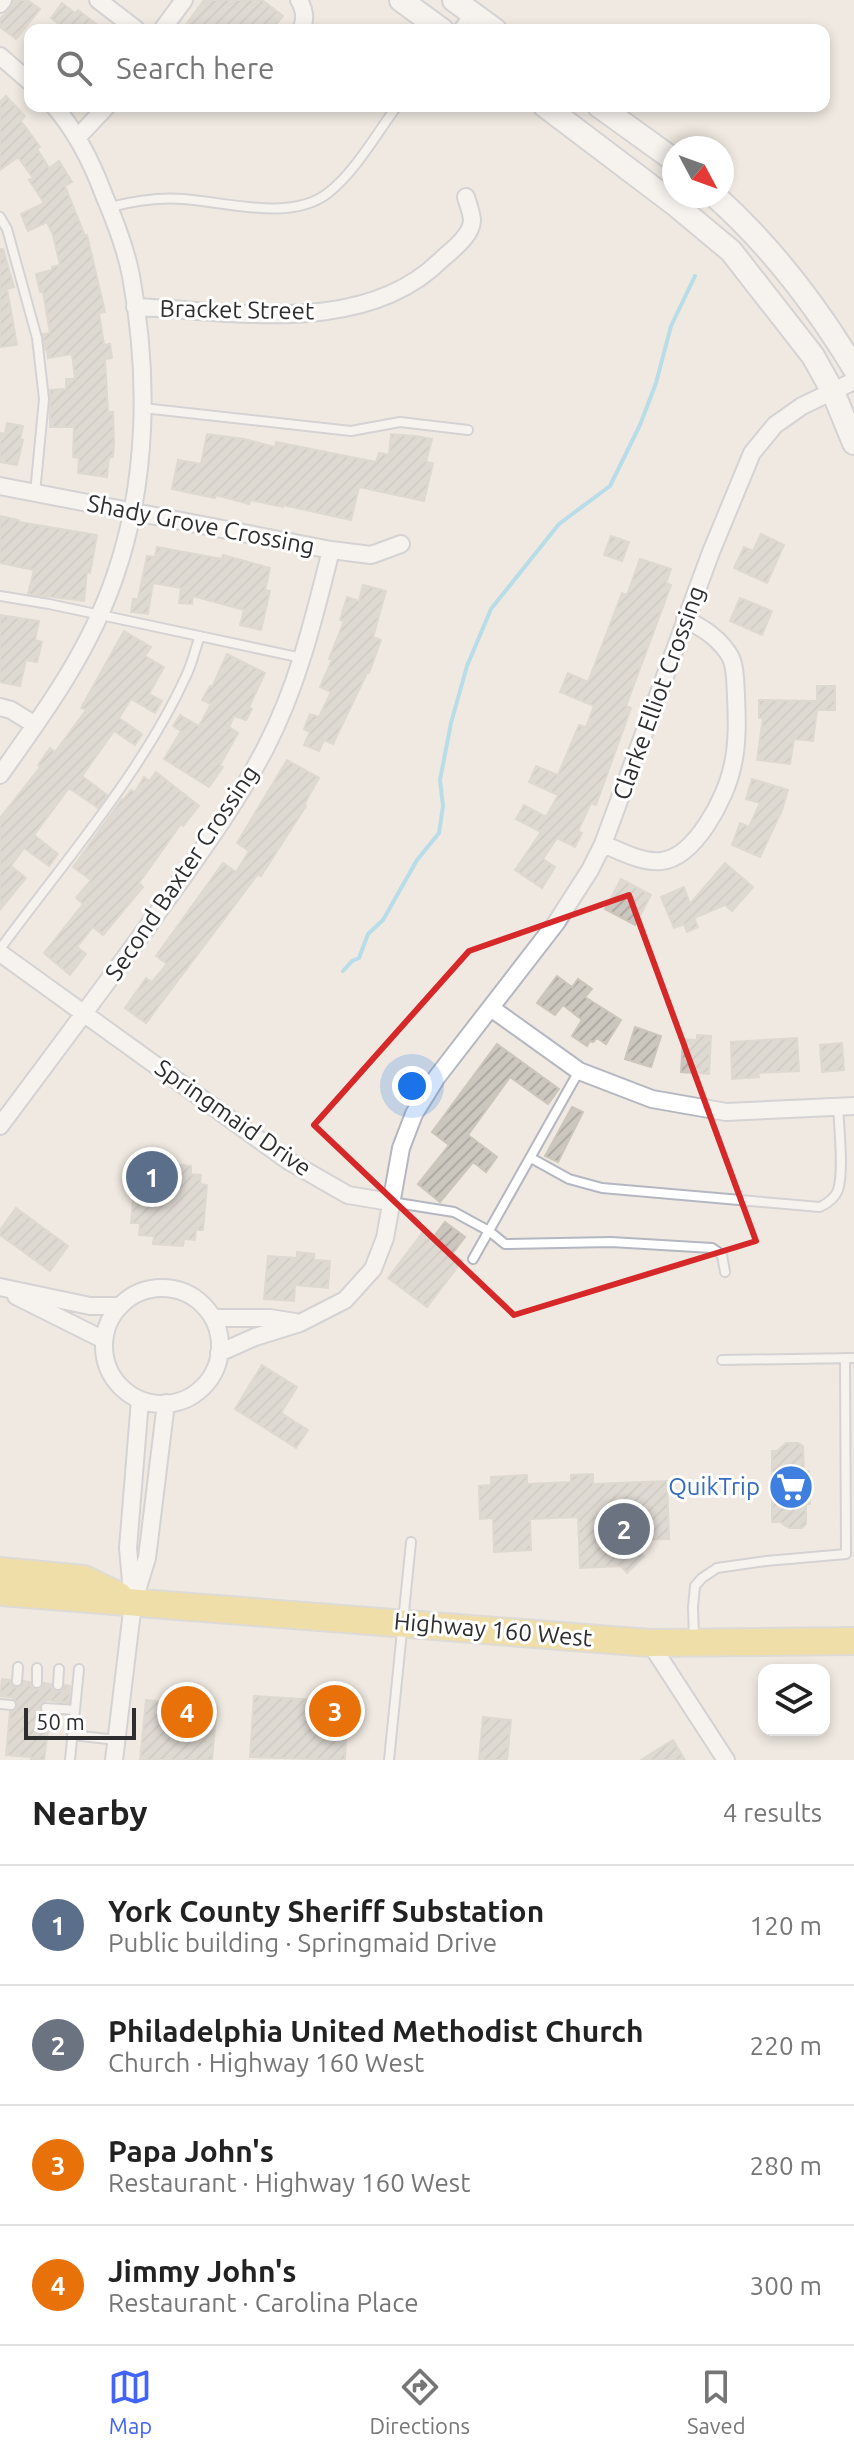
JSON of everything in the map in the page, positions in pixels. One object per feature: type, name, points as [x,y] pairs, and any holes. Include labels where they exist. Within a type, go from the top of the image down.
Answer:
[{"type":"main road","points":[[401,0],[434,24]]},
{"type":"main road","points":[[461,14],[482,24]]},
{"type":"main road","points":[[553,112],[731,251],[813,356],[833,392],[854,443]]},
{"type":"main road","points":[[607,112],[662,151]]},
{"type":"main road","points":[[728,208],[761,240],[816,308],[854,368]]},
{"type":"main road","name":"Highway 160 West","points":[[0,1571],[84,1579],[133,1603]]},
{"type":"main road","name":"Highway 160 West","points":[[0,1592],[650,1643],[854,1641]]},
{"type":"street","points":[[98,0],[129,24]]},
{"type":"street","points":[[166,24],[184,0]]},
{"type":"street","points":[[299,0],[305,10],[304,24]]},
{"type":"street","points":[[0,56],[24,77]]},
{"type":"street","points":[[0,775],[67,679],[100,614],[116,576],[137,492],[142,408],[130,273],[96,173],[71,126],[59,112]]},
{"type":"street","points":[[77,138],[101,112]]},
{"type":"street","name":"Bracket Street","points":[[135,307],[304,314],[370,303],[413,283],[457,245],[468,232],[472,221],[466,197]]},
{"type":"street","name":"Clarke Elliot Crossing","points":[[219,1353],[255,1337],[300,1323],[345,1300],[373,1269],[385,1238],[401,1148],[414,1114],[437,1077],[556,923],[603,844],[685,619],[752,453],[775,425],[802,406],[854,381]]},
{"type":"street","name":"Shady Grove Crossing","points":[[0,486],[331,550],[371,555],[401,544]]},
{"type":"street","name":"Second Baxter Crossing","points":[[0,1126],[226,817],[267,746],[303,658],[331,550]]},
{"type":"street","points":[[603,844],[640,859],[662,861],[672,858],[687,849],[698,836],[727,786],[736,749],[734,666],[715,638],[685,619]]},
{"type":"street","points":[[0,707],[35,725]]},
{"type":"street","name":"Springmaid Drive","points":[[0,951],[287,1160],[348,1195],[390,1202]]},
{"type":"street","points":[[491,1008],[579,1071],[652,1099],[726,1112],[846,1106]]},
{"type":"street","points":[[0,1287],[90,1306],[120,1306]]},
{"type":"street","points":[[0,1287],[104,1340]]},
{"type":"street","points":[[169,1288],[187,1293],[202,1304],[213,1318],[219,1335],[215,1367],[198,1391],[186,1399],[155,1404],[140,1400],[116,1382],[108,1369],[104,1340],[109,1321],[120,1306],[134,1295],[151,1289],[169,1288]]},
{"type":"street","points":[[213,1318],[270,1318],[300,1323]]},
{"type":"street","points":[[133,1603],[128,1548],[140,1400]]},
{"type":"street","points":[[114,1760],[133,1603],[147,1558],[166,1403]]},
{"type":"street","points":[[650,1643],[726,1760]]},
{"type":"lane","points":[[109,207],[158,198],[284,208],[308,204],[326,195],[339,183],[392,112]]},
{"type":"lane","points":[[0,217],[7,229],[37,338],[44,399],[35,493]]},
{"type":"lane","points":[[142,408],[351,431],[400,422],[468,430]]},
{"type":"lane","points":[[0,596],[100,614],[303,658]]},
{"type":"lane","points":[[0,951],[126,778],[187,675],[200,636]]},
{"type":"lane","points":[[473,1259],[579,1071]]},
{"type":"lane","points":[[531,1158],[569,1179],[602,1188],[820,1207],[837,1192],[846,1106]]},
{"type":"lane","points":[[390,1202],[454,1212],[489,1231],[500,1242],[511,1245],[611,1242],[712,1248],[722,1255],[725,1272]]},
{"type":"lane","points":[[694,1642],[693,1593],[695,1586],[708,1573],[727,1565],[846,1554],[849,1358],[722,1360]]},
{"type":"lane","points":[[389,1760],[411,1542]]},
{"type":"lane","points":[[17,1681],[18,1667]]},
{"type":"lane","points":[[37,1668],[37,1683]]},
{"type":"lane","points":[[58,1685],[59,1669]]},
{"type":"lane","points":[[70,1760],[79,1669]]},
{"type":"lane","points":[[0,1704],[11,1705]]},
{"type":"lane","points":[[53,1706],[75,1710]]},
{"type":"lane","points":[[72,1735],[117,1740]]},
{"type":"highlighted area","points":[[629,895],[756,1241],[514,1315],[314,1125],[469,951]]},
{"type":"building","points":[[14,0],[27,0],[40,9],[28,24],[24,24],[16,39],[0,27],[0,19],[12,7]]},
{"type":"building","points":[[204,0],[262,0],[283,16],[277,24],[186,24]]},
{"type":"building","points":[[62,3],[75,13],[78,10],[96,24],[59,24],[51,18]]},
{"type":"building","points":[[6,96],[25,116],[21,121],[40,147],[37,149],[49,168],[59,161],[72,182],[65,186],[87,235],[105,312],[99,313],[104,345],[110,344],[112,358],[105,359],[108,412],[113,412],[114,443],[107,477],[78,473],[79,458],[73,457],[74,427],[50,427],[50,390],[66,389],[66,379],[75,379],[72,354],[48,358],[45,350],[43,334],[50,333],[43,292],[40,292],[36,274],[60,265],[47,222],[28,231],[21,214],[44,203],[29,180],[33,178],[18,157],[0,170],[0,102]]},
{"type":"building","points":[[0,249],[3,249],[14,287],[7,289],[17,345],[0,347]]},
{"type":"building","points":[[7,423],[23,426],[17,465],[0,462],[0,433],[5,434]]},
{"type":"building","points":[[207,434],[275,447],[276,442],[376,462],[379,453],[389,455],[391,434],[416,436],[432,439],[426,462],[433,463],[424,501],[359,487],[351,520],[283,505],[250,500],[249,504],[216,495],[215,498],[172,489],[178,460],[201,464]]},
{"type":"building","points":[[0,516],[97,535],[90,573],[87,572],[84,601],[28,594],[34,570],[0,563]]},
{"type":"building","points":[[761,534],[784,545],[767,583],[734,568],[744,547],[753,551]]},
{"type":"building","points":[[611,536],[629,542],[622,561],[604,555]]},
{"type":"building","points":[[157,547],[222,559],[223,555],[270,568],[265,590],[270,591],[261,630],[240,625],[244,610],[193,596],[192,604],[179,603],[181,588],[153,583],[148,614],[131,612],[133,599],[138,599],[147,556],[155,557]]},
{"type":"building","points":[[640,559],[671,569],[666,583],[671,585],[626,706],[631,708],[596,805],[591,803],[578,831],[582,833],[575,847],[557,838],[543,859],[555,867],[542,888],[515,870],[541,832],[516,819],[524,805],[546,817],[558,795],[529,782],[536,766],[558,775],[579,725],[586,727],[594,706],[560,692],[568,673],[588,682],[622,593],[627,595]]},
{"type":"building","points":[[363,585],[386,591],[373,637],[381,640],[369,673],[333,744],[324,740],[319,751],[304,745],[310,732],[304,729],[310,714],[319,717],[331,692],[320,687],[344,621],[340,620],[347,597],[359,601]]},
{"type":"building","points":[[740,598],[772,611],[762,635],[730,621]]},
{"type":"building","points":[[0,615],[39,621],[35,640],[42,642],[37,662],[26,660],[20,686],[0,682]]},
{"type":"building","points":[[124,631],[151,647],[145,656],[164,667],[149,694],[162,701],[155,713],[131,699],[119,718],[142,734],[135,745],[114,731],[82,776],[107,795],[98,808],[69,788],[34,835],[58,854],[49,866],[24,848],[11,866],[26,878],[0,910],[0,818],[40,767],[38,765],[50,748],[55,752],[86,710],[81,708]]},
{"type":"building","points":[[227,654],[265,673],[246,720],[234,716],[229,727],[238,733],[220,765],[223,767],[209,787],[164,759],[181,731],[173,726],[180,715],[199,726],[211,704],[202,700],[212,687]]},
{"type":"building","points":[[817,686],[835,686],[835,710],[817,710],[813,741],[794,739],[790,764],[757,760],[763,718],[759,718],[759,700],[817,701]]},
{"type":"building","points":[[287,760],[319,778],[306,806],[261,876],[258,874],[146,1023],[125,1008],[146,978],[152,982],[167,964],[156,956],[223,863],[236,872],[249,851],[237,843]]},
{"type":"building","points":[[156,772],[199,806],[183,826],[181,824],[139,883],[143,887],[103,935],[93,927],[77,947],[86,954],[70,975],[44,953],[83,904],[76,898],[91,880],[73,867],[122,799],[131,790],[135,792],[144,777],[149,781]]},
{"type":"building","points":[[752,779],[788,790],[760,857],[732,845],[740,823],[749,827],[760,803],[746,799]]},
{"type":"building","points":[[725,863],[753,887],[732,911],[725,905],[694,918],[698,927],[687,932],[684,924],[674,928],[661,897],[684,887],[690,904]]},
{"type":"building","points":[[621,879],[651,895],[635,925],[605,909]]},
{"type":"building","points":[[557,976],[572,987],[578,979],[592,989],[585,997],[621,1020],[606,1044],[597,1038],[587,1046],[572,1036],[582,1020],[563,1005],[555,1015],[537,1003]]},
{"type":"building","points":[[635,1027],[661,1036],[651,1067],[625,1059]]},
{"type":"building","points":[[697,1035],[711,1036],[709,1074],[681,1072],[683,1039],[697,1040]]},
{"type":"building","points":[[797,1038],[799,1071],[758,1073],[759,1077],[732,1079],[731,1042]]},
{"type":"building","points":[[842,1043],[844,1070],[822,1072],[820,1045]]},
{"type":"building","points":[[497,1044],[559,1089],[548,1104],[510,1077],[468,1135],[497,1157],[486,1172],[473,1162],[440,1202],[418,1184],[449,1145],[432,1132]]},
{"type":"building","points":[[572,1107],[583,1112],[558,1162],[545,1156]]},
{"type":"building","points":[[156,1163],[191,1166],[191,1174],[201,1175],[200,1184],[207,1185],[203,1230],[196,1230],[195,1240],[184,1239],[183,1246],[153,1244],[154,1236],[139,1235],[140,1223],[131,1223],[135,1176],[144,1177],[145,1169],[156,1170]]},
{"type":"building","points":[[16,1208],[68,1246],[50,1271],[0,1235],[0,1230]]},
{"type":"building","points":[[445,1222],[465,1237],[452,1254],[462,1261],[427,1307],[388,1278],[423,1232],[432,1239]]},
{"type":"building","points":[[297,1252],[314,1254],[314,1260],[330,1261],[328,1288],[295,1285],[294,1301],[264,1299],[268,1256],[297,1258]]},
{"type":"building","points":[[262,1365],[297,1387],[281,1413],[308,1430],[296,1448],[235,1409]]},
{"type":"building","name":"QuikTrip","points":[[786,1443],[803,1446],[804,1471],[809,1471],[810,1504],[806,1504],[806,1524],[802,1528],[789,1528],[780,1522],[772,1522],[772,1451],[777,1451]]},
{"type":"building","points":[[593,1474],[593,1484],[667,1481],[669,1539],[629,1540],[644,1556],[627,1573],[621,1566],[580,1568],[578,1517],[530,1519],[531,1550],[494,1552],[493,1518],[480,1519],[479,1486],[491,1485],[491,1477],[527,1475],[527,1484],[571,1482],[571,1475]]},
{"type":"building","points":[[2,1679],[10,1680],[16,1688],[21,1687],[24,1681],[30,1682],[36,1690],[41,1689],[44,1683],[51,1684],[57,1692],[62,1691],[65,1685],[70,1686],[69,1703],[47,1700],[40,1705],[40,1712],[45,1715],[44,1730],[48,1731],[44,1760],[6,1755],[10,1712],[16,1710],[18,1705],[12,1697],[0,1696]]},
{"type":"building","points":[[254,1696],[348,1702],[345,1760],[250,1757]]},
{"type":"building","points":[[146,1700],[217,1707],[212,1760],[140,1760]]},
{"type":"building","points":[[483,1717],[511,1720],[507,1760],[479,1760]]},
{"type":"building","points":[[673,1740],[685,1760],[641,1760]]},
{"type":"waterway","points":[[343,971],[359,958],[368,934],[383,920],[417,860],[439,833],[443,806],[440,780],[451,723],[467,666],[491,609],[559,524],[610,486],[640,425],[656,383],[671,326],[695,276]]},
{"type":"place","name":"York County Sheriff Substation","points":[[152,1177]]},
{"type":"place","name":"QuikTrip","points":[[791,1487]]},
{"type":"place","name":"Philadelphia United Methodist Church","points":[[624,1529]]},
{"type":"place","name":"Papa John's","points":[[335,1711]]},
{"type":"place","name":"Jimmy John's","points":[[187,1712]]}]
